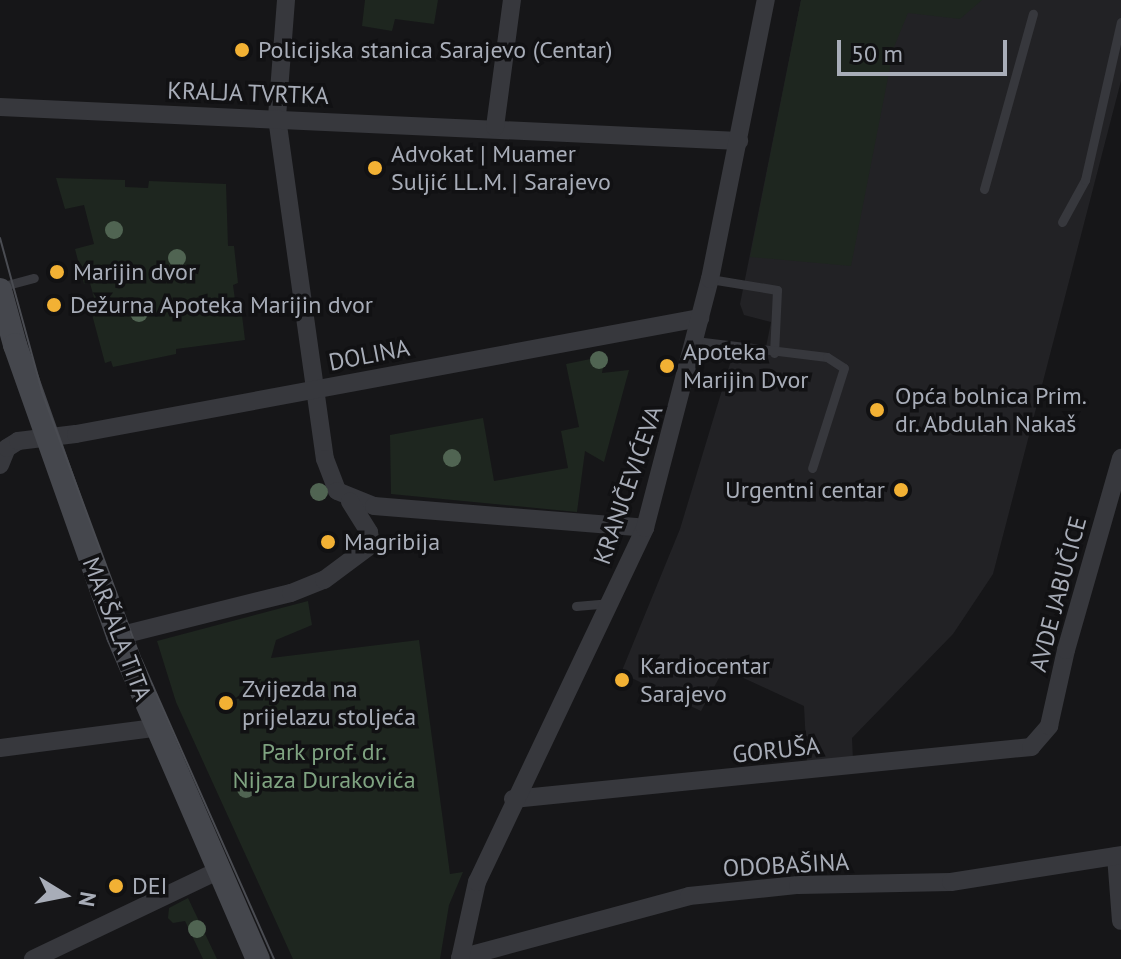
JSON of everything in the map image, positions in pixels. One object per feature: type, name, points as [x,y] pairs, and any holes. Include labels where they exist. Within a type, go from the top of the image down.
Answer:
[{"type":"main road","name":"MARŠALA TITA","points":[[0,289],[47,438],[118,636],[155,728],[258,959]]},
{"type":"street","points":[[118,636],[291,593],[324,580],[371,545],[369,532],[350,501],[329,477],[315,391],[277,118],[286,0]]},
{"type":"street","points":[[495,127],[512,0]]},
{"type":"street","name":"KRANJČEVIĆEVA","points":[[460,958],[477,882],[513,799],[612,603],[645,528],[710,279],[766,0]]},
{"type":"street","name":"KRALJA TVRTKA","points":[[0,107],[495,127],[739,141]]},
{"type":"street","name":"DOLINA","points":[[0,465],[7,448],[18,441],[315,391],[700,318]]},
{"type":"street","name":"AVDE JABUČICE","points":[[1041,741],[1049,726],[1066,650],[1121,458]]},
{"type":"street","points":[[350,501],[519,521],[645,528]]},
{"type":"street","points":[[0,748],[155,728]]},
{"type":"street","name":"GORUŠA","points":[[513,799],[1022,749],[1041,741]]},
{"type":"street","points":[[1118,856],[1121,921]]},
{"type":"street","name":"ODOBAŠINA","points":[[460,958],[689,896],[798,885],[951,882],[1118,856]]},
{"type":"street","points":[[33,959],[220,870]]},
{"type":"lane","points":[[984,189],[1033,14]]},
{"type":"lane","points":[[1062,222],[1085,180],[1121,22]]},
{"type":"lane","points":[[0,289],[34,278]]},
{"type":"lane","points":[[710,279],[777,290],[774,353]]},
{"type":"lane","points":[[695,341],[774,353],[827,357],[844,368],[812,468]]},
{"type":"lane","points":[[576,606],[612,603]]},
{"type":"shaded area","name":"Opća bolnica Prim. dr. Abdulah Nakaš","points":[[801,0],[1121,0],[1121,81],[993,574],[953,634],[852,738],[853,760],[807,764],[804,706],[724,669],[701,711],[621,673],[680,529],[732,357],[763,362],[771,322],[744,315],[740,304]]},
{"type":"green space","points":[[365,0],[438,0],[434,24],[395,19],[392,31],[362,26]]},
{"type":"green space","points":[[801,0],[982,0],[960,19],[908,13],[894,47],[851,266],[750,257]]},
{"type":"green space","points":[[56,178],[125,180],[125,187],[148,188],[149,181],[226,184],[228,246],[234,246],[238,283],[233,285],[236,307],[241,307],[245,340],[176,349],[176,354],[113,367],[111,361],[105,363],[90,307],[96,305],[90,283],[84,284],[75,249],[94,244],[84,205],[65,209]]},
{"type":"green space","points":[[605,356],[602,373],[629,370],[604,462],[585,451],[577,512],[391,494],[390,435],[483,418],[494,481],[568,468],[561,431],[579,427],[566,364]]},
{"type":"green space","name":"Park prof. dr. Nijaza Durakovića","points":[[308,601],[312,625],[276,640],[271,658],[419,640],[450,874],[463,872],[449,905],[440,959],[293,959],[176,702],[157,641]]},
{"type":"green space","points":[[188,898],[217,959],[203,959],[185,921],[173,923],[168,918],[169,908]]},
{"type":"tram line","points":[[0,238],[42,392],[141,659],[274,959]]},
{"type":"place","name":"Policijska stanica Sarajevo (Centar)","points":[[242,50]]},
{"type":"place","name":"Advokat | Muamer Suljić LL.M. | Sarajevo","points":[[375,168]]},
{"type":"place","name":"Marijin dvor","points":[[57,272]]},
{"type":"place","name":"Dežurna Apoteka Marijin dvor","points":[[54,305]]},
{"type":"place","name":"Apoteka Marijin Dvor","points":[[667,366]]},
{"type":"place","name":"Opća bolnica Prim. dr. Abdulah Nakaš","points":[[877,410]]},
{"type":"place","name":"Urgentni centar","points":[[901,490]]},
{"type":"place","name":"Magribija","points":[[328,542]]},
{"type":"place","name":"Kardiocentar Sarajevo","points":[[622,680]]},
{"type":"place","name":"Zvijezda na prijelazu stoljeća","points":[[226,703]]},
{"type":"place","name":"DEI","points":[[116,886]]}]
